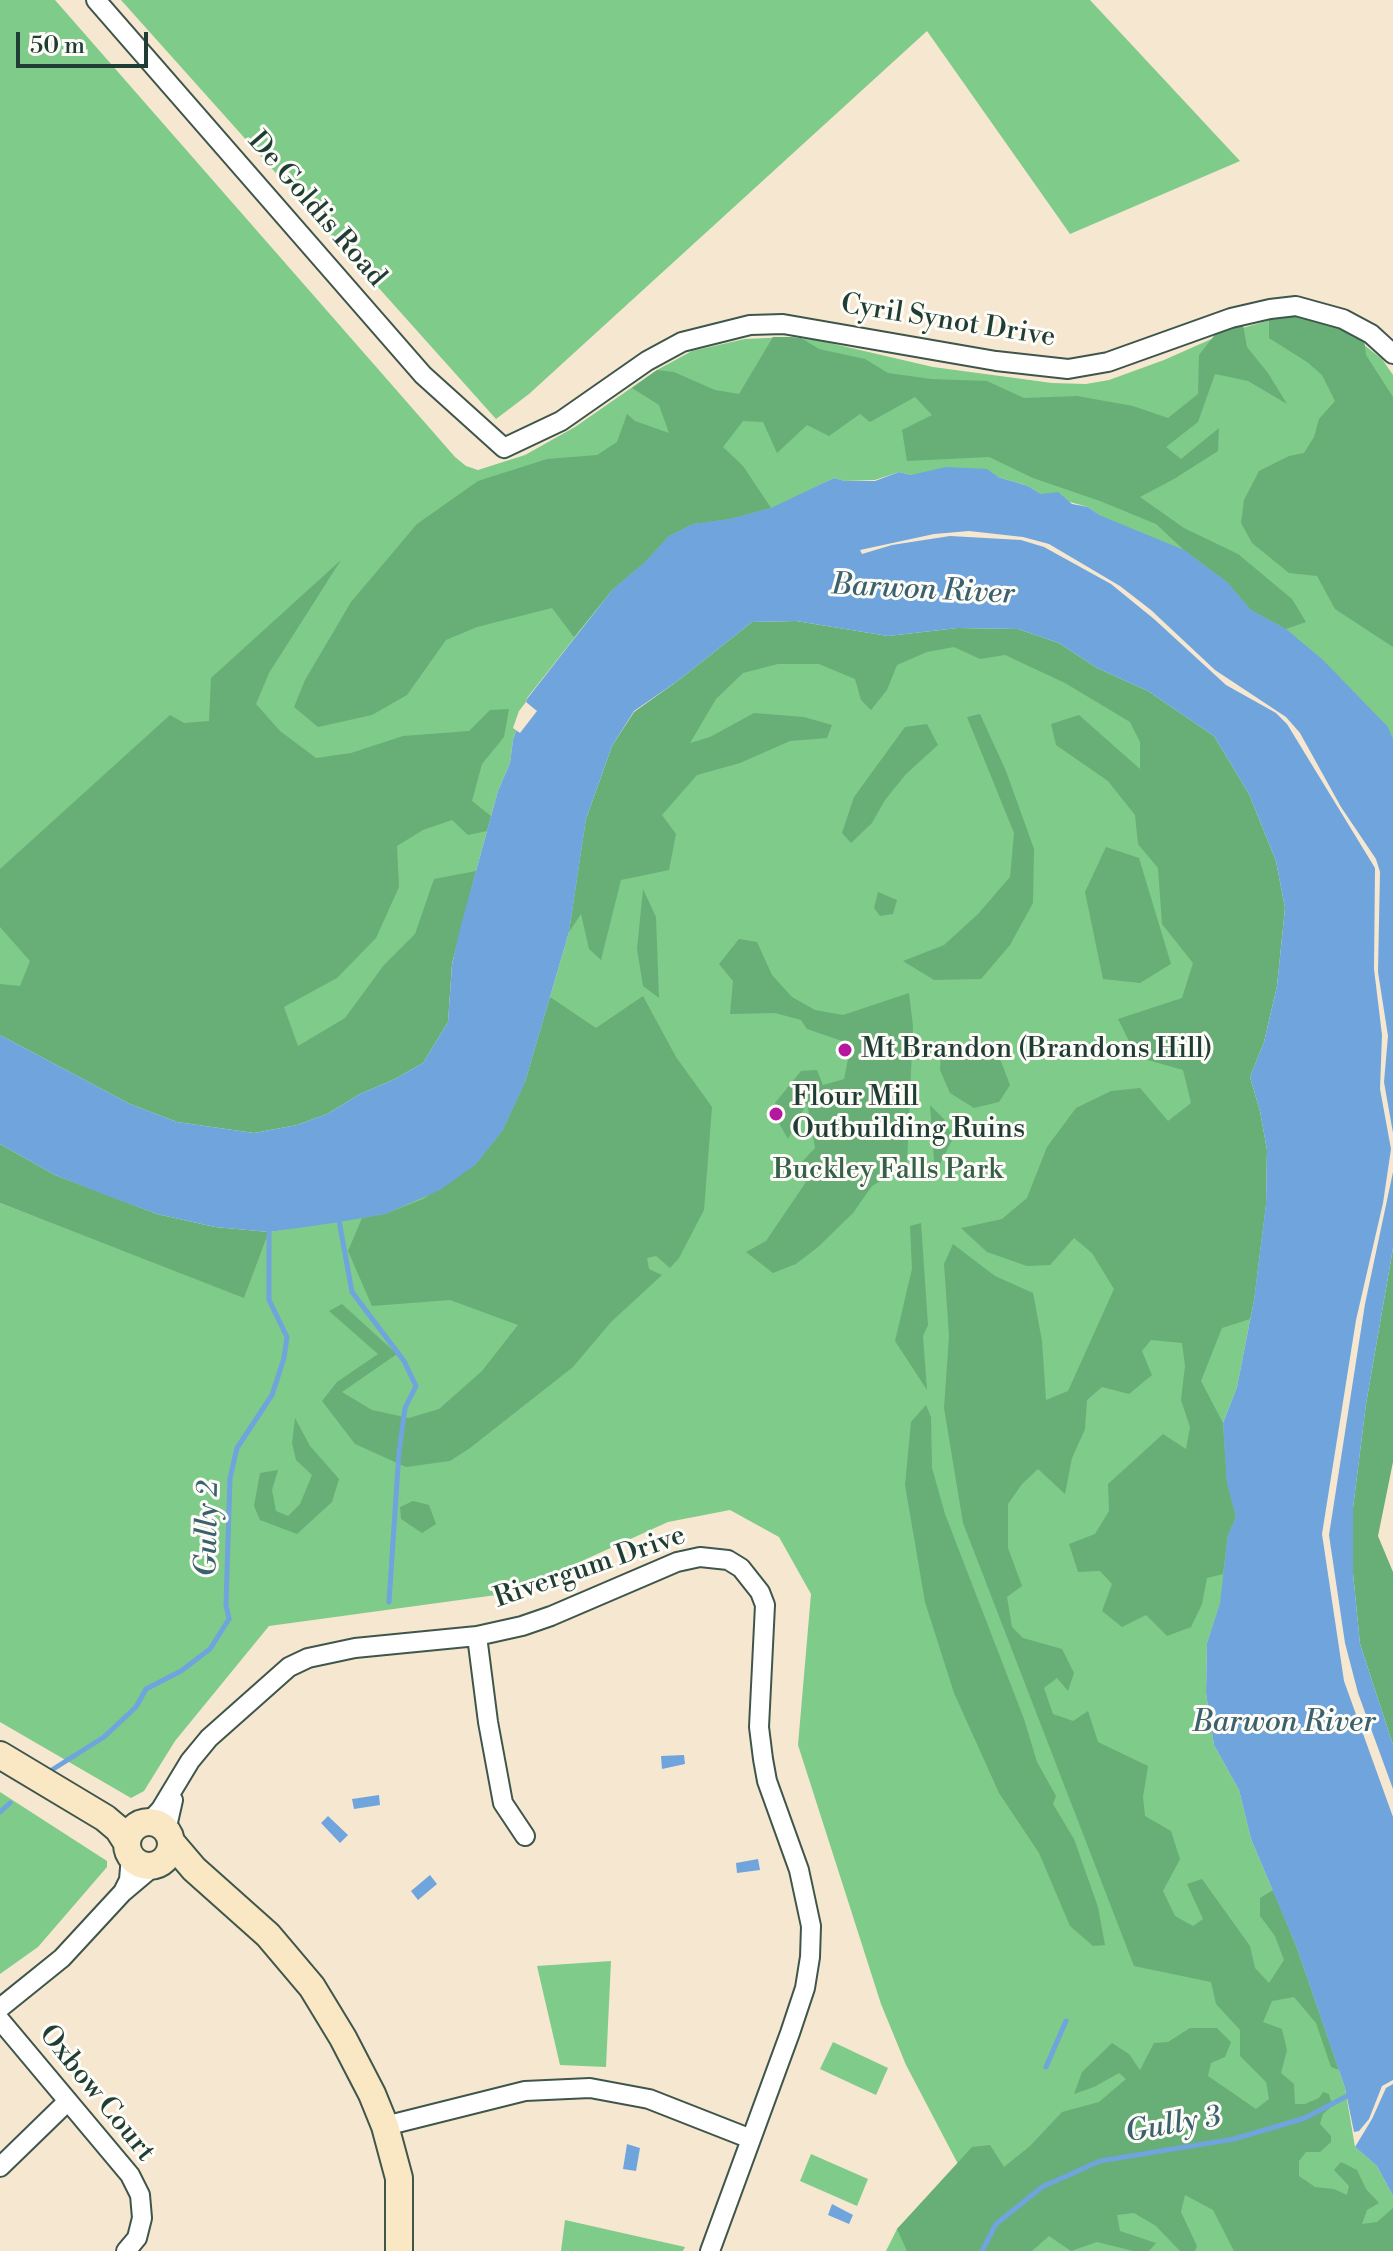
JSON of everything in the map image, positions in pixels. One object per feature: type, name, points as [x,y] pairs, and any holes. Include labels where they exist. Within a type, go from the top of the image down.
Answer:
[{"type":"street","name":"De Goldis Road","points":[[96,0],[423,375],[504,448]]},
{"type":"street","name":"Cyril Synot Drive","points":[[504,448],[561,421],[647,361],[682,342],[750,325],[783,324],[996,361],[1068,369],[1108,362],[1231,318],[1296,306],[1343,319],[1371,334],[1393,354]]},
{"type":"street","name":"Rivergum Drive","points":[[0,2008],[62,1958],[123,1892],[150,1843],[161,1809],[190,1761],[209,1738],[289,1667],[308,1658],[355,1648],[477,1636],[522,1626],[677,1562],[700,1557],[728,1560],[741,1568],[760,1592],[765,1605],[759,1727],[763,1759],[767,1781],[799,1870],[811,1926],[810,1957],[800,2003],[710,2251]]},
{"type":"street","points":[[477,1636],[503,1803],[525,1836]]},
{"type":"street","points":[[0,1755],[105,1818],[118,1829],[150,1843],[206,1880],[268,1935],[312,1987],[372,2094],[385,2126],[399,2178],[399,2251]]},
{"type":"street","name":"Oxbow Court","points":[[0,2020],[130,2175],[140,2195],[142,2218],[137,2238],[126,2251]]},
{"type":"street","points":[[385,2126],[525,2091],[590,2088],[649,2099],[751,2139]]},
{"type":"street","points":[[0,2167],[68,2101]]},
{"type":"green space","points":[[0,0],[55,0],[455,457],[466,466],[478,470],[525,455],[575,427],[657,370],[692,351],[745,339],[790,337],[821,341],[933,367],[1052,383],[1086,384],[1109,380],[1225,333],[1270,320],[1355,338],[1382,359],[1393,375],[1393,739],[1088,507],[1041,494],[1028,486],[998,477],[899,472],[875,480],[845,481],[834,478],[613,589],[527,698],[513,740],[510,763],[498,791],[423,1063],[29,1048],[0,1035]]},
{"type":"green space","points":[[121,0],[1090,0],[1240,161],[1070,234],[927,31],[529,394],[496,419]]},
{"type":"green space","points":[[1293,314],[1334,323],[1364,339],[1366,355],[1393,397],[1393,647],[1335,609],[1317,576],[1289,573],[1252,543],[1241,523],[1244,500],[1259,471],[1289,456],[1304,453],[1314,437],[1319,419],[1335,401],[1322,375],[1269,338],[1269,315]]},
{"type":"green space","points":[[1243,325],[1247,347],[1287,404],[1248,381],[1215,374],[1198,422],[1166,447],[1181,459],[1219,428],[1218,451],[1140,497],[1184,528],[1238,554],[1292,599],[1306,622],[1286,629],[1251,610],[1227,582],[1184,550],[1156,524],[1100,501],[1033,478],[989,457],[907,461],[902,430],[932,415],[915,397],[870,422],[860,414],[829,436],[807,425],[777,453],[763,422],[743,421],[723,447],[743,466],[771,508],[730,519],[693,524],[669,536],[613,589],[574,637],[552,608],[477,627],[446,640],[407,695],[372,715],[318,727],[294,707],[305,680],[351,602],[417,524],[478,481],[547,459],[597,455],[617,442],[627,414],[635,421],[669,433],[659,405],[632,388],[657,370],[674,372],[715,390],[739,394],[773,337],[801,338],[819,349],[865,359],[888,373],[931,379],[987,381],[1024,398],[1077,396],[1133,406],[1168,418],[1198,394],[1199,355],[1217,332]]},
{"type":"green space","points":[[341,560],[269,673],[256,704],[280,731],[316,758],[351,753],[403,736],[469,731],[490,710],[509,709],[504,737],[482,764],[472,801],[491,816],[487,831],[468,835],[452,820],[423,830],[397,846],[399,887],[376,938],[337,978],[284,1007],[298,1046],[345,1018],[384,965],[415,934],[434,879],[476,871],[452,964],[448,1022],[423,1063],[327,1114],[297,1125],[254,1133],[177,1122],[130,1104],[0,1035],[0,984],[20,986],[30,961],[0,927],[0,869],[170,715],[184,723],[209,721],[211,678]]},
{"type":"green space","points":[[796,621],[888,636],[958,628],[1018,629],[1059,643],[1097,668],[1148,691],[1214,736],[1249,794],[1276,861],[1285,908],[1277,986],[1264,1042],[1250,1077],[1267,1150],[1266,1204],[1254,1300],[1250,1319],[1222,1328],[1201,1381],[1223,1423],[1227,1483],[1236,1517],[1228,1535],[1223,1574],[1207,1578],[1202,1604],[1191,1627],[1167,1636],[1146,1615],[1122,1627],[1102,1611],[1112,1584],[1100,1571],[1078,1572],[1069,1544],[1095,1534],[1109,1511],[1108,1484],[1163,1434],[1186,1449],[1190,1427],[1181,1400],[1185,1366],[1182,1343],[1151,1340],[1142,1351],[1152,1375],[1129,1394],[1102,1387],[1087,1400],[1085,1429],[1072,1458],[1065,1494],[1038,1469],[1008,1504],[1008,1548],[1022,1586],[1007,1597],[1012,1627],[1023,1638],[1062,1649],[1074,1673],[1068,1691],[1057,1678],[1044,1688],[1053,1714],[1073,1721],[1088,1711],[1098,1742],[1148,1766],[1143,1797],[1145,1816],[1171,1831],[1180,1859],[1163,1891],[1175,1916],[1193,1926],[1203,1919],[1187,1884],[1202,1879],[1250,1946],[1255,1968],[1269,1983],[1284,1960],[1275,1936],[1260,1916],[1260,1898],[1273,1890],[1297,1948],[1339,2070],[1331,2067],[1316,2023],[1294,1997],[1272,2001],[1263,2022],[1282,2029],[1287,2050],[1281,2073],[1294,2084],[1295,2104],[1305,2104],[1319,2098],[1323,2092],[1329,2094],[1332,2106],[1323,2114],[1320,2124],[1331,2136],[1331,2142],[1320,2152],[1306,2152],[1299,2161],[1299,2176],[1315,2187],[1334,2189],[1347,2195],[1349,2186],[1334,2170],[1341,2162],[1357,2170],[1366,2189],[1379,2203],[1367,2210],[1362,2224],[1377,2222],[1393,2208],[1393,2251],[1234,2251],[1213,2210],[1185,2195],[1181,2212],[1197,2246],[1195,2251],[1180,2251],[1156,2226],[1134,2213],[1117,2215],[1120,2231],[1156,2243],[1149,2251],[1133,2251],[1097,2242],[1071,2251],[1049,2236],[1032,2251],[907,2251],[897,2229],[972,2147],[990,2145],[1004,2167],[1030,2146],[1062,2112],[1099,2102],[1126,2079],[1119,2073],[1074,2094],[1082,2072],[1112,2043],[1129,2054],[1140,2070],[1154,2043],[1168,2042],[1190,2028],[1217,2028],[1231,2042],[1225,2057],[1211,2063],[1208,2076],[1256,2109],[1269,2099],[1266,2082],[1240,2056],[1240,2030],[1216,2004],[1211,1982],[1134,1966],[963,1523],[944,1408],[949,1336],[944,1264],[953,1244],[995,1276],[1033,1293],[1042,1341],[1046,1400],[1068,1391],[1114,1289],[1092,1253],[1074,1238],[1050,1265],[1027,1266],[987,1252],[961,1228],[1002,1219],[1027,1198],[1047,1147],[1076,1108],[1111,1091],[1140,1088],[1168,1121],[1191,1103],[1183,1070],[1137,1057],[1118,1019],[1182,998],[1193,963],[1162,924],[1158,868],[1138,844],[1135,815],[1108,781],[1056,745],[1051,724],[1079,715],[1140,769],[1140,742],[1130,722],[1065,683],[1005,655],[980,659],[954,647],[927,652],[897,665],[887,690],[871,710],[861,700],[855,679],[819,664],[778,664],[743,673],[716,699],[690,743],[710,737],[754,713],[804,717],[832,725],[827,738],[790,741],[740,763],[697,775],[662,815],[676,834],[669,870],[621,880],[601,960],[589,949],[581,914],[569,932],[586,819],[612,746],[634,712],[752,622]]},
{"type":"green space","name":"Buckley Falls Park","points":[[958,628],[1148,691],[1266,1204],[1254,1300],[1237,1387],[1223,1423],[1236,1518],[1220,1604],[1207,1643],[1206,1693],[1214,1745],[1239,1790],[1251,1839],[1297,1948],[1345,2088],[1355,2147],[1377,2166],[1393,2196],[1393,2251],[886,2251],[897,2229],[958,2164],[906,2065],[881,2004],[798,1745],[811,1594],[779,1537],[730,1510],[668,1522],[511,1593],[269,1626],[175,1741],[144,1791],[131,1798],[0,1722],[0,1203],[244,1297],[269,1232],[385,1213],[525,1082],[569,932],[586,819],[679,680]]},
{"type":"green space","points":[[980,714],[1006,771],[1034,849],[1033,903],[1010,945],[981,979],[934,980],[903,961],[944,945],[978,914],[1010,877],[1014,833],[967,717]]},
{"type":"green space","points":[[927,724],[938,745],[906,774],[885,800],[872,823],[851,843],[842,833],[854,797],[905,727]]},
{"type":"green space","points":[[1106,847],[1139,858],[1171,964],[1140,983],[1103,979],[1085,892]]},
{"type":"green space","points":[[643,889],[656,917],[659,998],[643,986],[637,949]]},
{"type":"green space","points":[[878,892],[897,900],[893,914],[880,916],[874,908]]},
{"type":"green space","points":[[739,939],[757,942],[772,975],[792,997],[815,1010],[843,1015],[909,993],[913,1026],[907,1165],[872,1186],[853,1213],[818,1247],[796,1264],[773,1273],[746,1252],[766,1241],[806,1182],[800,1164],[815,1148],[807,1103],[788,1139],[779,1123],[775,1103],[801,1071],[817,1070],[823,1085],[844,1079],[851,1044],[807,1029],[801,1020],[775,1013],[730,1014],[733,981],[719,964]]},
{"type":"green space","points":[[643,996],[676,1057],[712,1107],[704,1210],[679,1258],[670,1268],[656,1256],[647,1258],[649,1269],[662,1275],[611,1322],[573,1367],[450,1461],[406,1467],[355,1444],[322,1401],[337,1382],[378,1354],[329,1311],[342,1304],[397,1354],[342,1392],[372,1410],[409,1418],[439,1409],[482,1371],[518,1325],[450,1300],[372,1306],[348,1251],[362,1218],[385,1214],[423,1199],[475,1165],[503,1130],[525,1082],[550,997],[596,1028]]},
{"type":"green space","points":[[962,1051],[1000,1059],[1010,1085],[999,1102],[974,1108],[950,1093],[940,1070],[941,1052]]},
{"type":"green space","points":[[930,1105],[944,1119],[953,1138],[935,1174]]},
{"type":"green space","points":[[0,1144],[55,1175],[157,1214],[215,1227],[269,1232],[244,1298],[0,1203]]},
{"type":"green space","points":[[921,1223],[928,1325],[923,1336],[927,1390],[895,1341],[912,1269],[910,1226]]},
{"type":"green space","points":[[1393,1248],[1393,1462],[1378,1536],[1393,1572],[1393,1745],[1360,1644],[1353,1573],[1353,1508],[1366,1404]]},
{"type":"green space","points":[[926,1405],[931,1417],[932,1468],[945,1514],[1024,1719],[1037,1762],[1056,1796],[1053,1804],[1074,1839],[1098,1907],[1105,1945],[1093,1946],[1070,1926],[1039,1853],[999,1793],[954,1693],[925,1602],[905,1485],[911,1422]]},
{"type":"green space","points":[[295,1418],[310,1446],[339,1479],[332,1502],[297,1534],[260,1520],[254,1506],[260,1473],[278,1470],[272,1490],[276,1511],[288,1516],[300,1504],[312,1475],[296,1460],[292,1443]]},
{"type":"green space","points":[[413,1501],[429,1505],[436,1524],[422,1533],[401,1519],[400,1507]]},
{"type":"green space","points":[[0,1792],[107,1861],[107,1867],[38,1947],[0,1974]]},
{"type":"green space","points":[[611,1961],[606,2067],[560,2065],[537,1966]]},
{"type":"green space","points":[[833,2042],[888,2068],[876,2095],[820,2069]]},
{"type":"green space","points":[[811,2154],[868,2179],[857,2206],[800,2181]]},
{"type":"green space","points":[[565,2220],[685,2247],[683,2251],[561,2251]]},
{"type":"water","name":"Barwon River","points":[[946,467],[987,469],[998,477],[1028,486],[1041,494],[1058,492],[1072,504],[1088,507],[1099,515],[1184,550],[1227,582],[1251,610],[1286,629],[1323,660],[1388,727],[1393,739],[1393,1133],[1384,1082],[1388,1036],[1378,972],[1380,872],[1376,859],[1341,807],[1300,733],[1286,717],[1215,670],[1151,610],[1120,586],[1049,544],[1023,537],[969,531],[934,534],[860,550],[862,554],[892,545],[950,536],[1021,540],[1044,547],[1111,584],[1226,685],[1276,713],[1287,724],[1375,868],[1374,969],[1382,1035],[1380,1089],[1391,1149],[1383,1203],[1356,1320],[1322,1534],[1344,1681],[1393,1817],[1393,2080],[1382,2086],[1369,2119],[1359,2131],[1354,2132],[1345,2088],[1297,1948],[1251,1839],[1239,1790],[1214,1745],[1206,1693],[1207,1643],[1220,1603],[1228,1535],[1236,1517],[1227,1483],[1223,1423],[1237,1387],[1254,1300],[1266,1204],[1267,1150],[1250,1077],[1264,1042],[1277,986],[1285,908],[1276,861],[1249,794],[1214,736],[1148,691],[1097,668],[1059,643],[1018,629],[958,628],[888,636],[796,621],[752,622],[634,711],[612,746],[586,819],[569,932],[525,1082],[503,1130],[475,1165],[440,1190],[385,1214],[333,1223],[269,1232],[215,1227],[157,1214],[103,1194],[55,1175],[0,1144],[0,1035],[130,1104],[177,1122],[254,1133],[297,1125],[327,1114],[423,1063],[448,1022],[452,965],[460,929],[527,699],[613,589],[669,536],[693,524],[730,519],[771,508],[834,478],[875,481],[899,472],[911,475]]},
{"type":"water","points":[[1393,1172],[1393,1248],[1366,1404],[1353,1508],[1353,1573],[1360,1644],[1393,1745],[1393,1789],[1358,1693],[1345,1643],[1329,1535],[1365,1304]]},
{"type":"water","points":[[684,1755],[685,1764],[662,1769],[661,1756]]},
{"type":"water","points":[[379,1795],[380,1805],[354,1809],[352,1799]]},
{"type":"water","points":[[328,1816],[348,1835],[340,1843],[321,1823]]},
{"type":"water","points":[[758,1859],[760,1870],[737,1873],[736,1863]]},
{"type":"water","points":[[430,1875],[437,1884],[418,1900],[411,1891]]},
{"type":"water","points":[[1393,2084],[1393,2196],[1377,2166],[1355,2147],[1386,2088]]},
{"type":"water","points":[[627,2144],[640,2148],[636,2171],[623,2169]]},
{"type":"water","points":[[832,2204],[853,2215],[849,2224],[828,2215]]},
{"type":"pier","points":[[526,702],[537,711],[520,733],[513,728]]},
{"type":"waterway","points":[[338,1215],[352,1292],[404,1361],[416,1386],[405,1408],[399,1452],[389,1602]]},
{"type":"waterway","name":"Gully 2","points":[[47,1773],[104,1737],[136,1707],[146,1689],[181,1671],[210,1649],[229,1619],[226,1605],[230,1478],[237,1448],[272,1395],[287,1337],[269,1300],[269,1227]]},
{"type":"waterway","name":"Gully 2","points":[[0,1812],[10,1803]]},
{"type":"waterway","points":[[1046,2067],[1066,2021]]},
{"type":"waterway","name":"Gully 3","points":[[982,2251],[996,2224],[1042,2187],[1100,2161],[1234,2139],[1305,2118],[1351,2094]]},
{"type":"place","name":"Mt Brandon (Brandons Hill)","points":[[845,1050]]},
{"type":"place","name":"Flour Mill Outbuilding Ruins","points":[[776,1114]]}]
